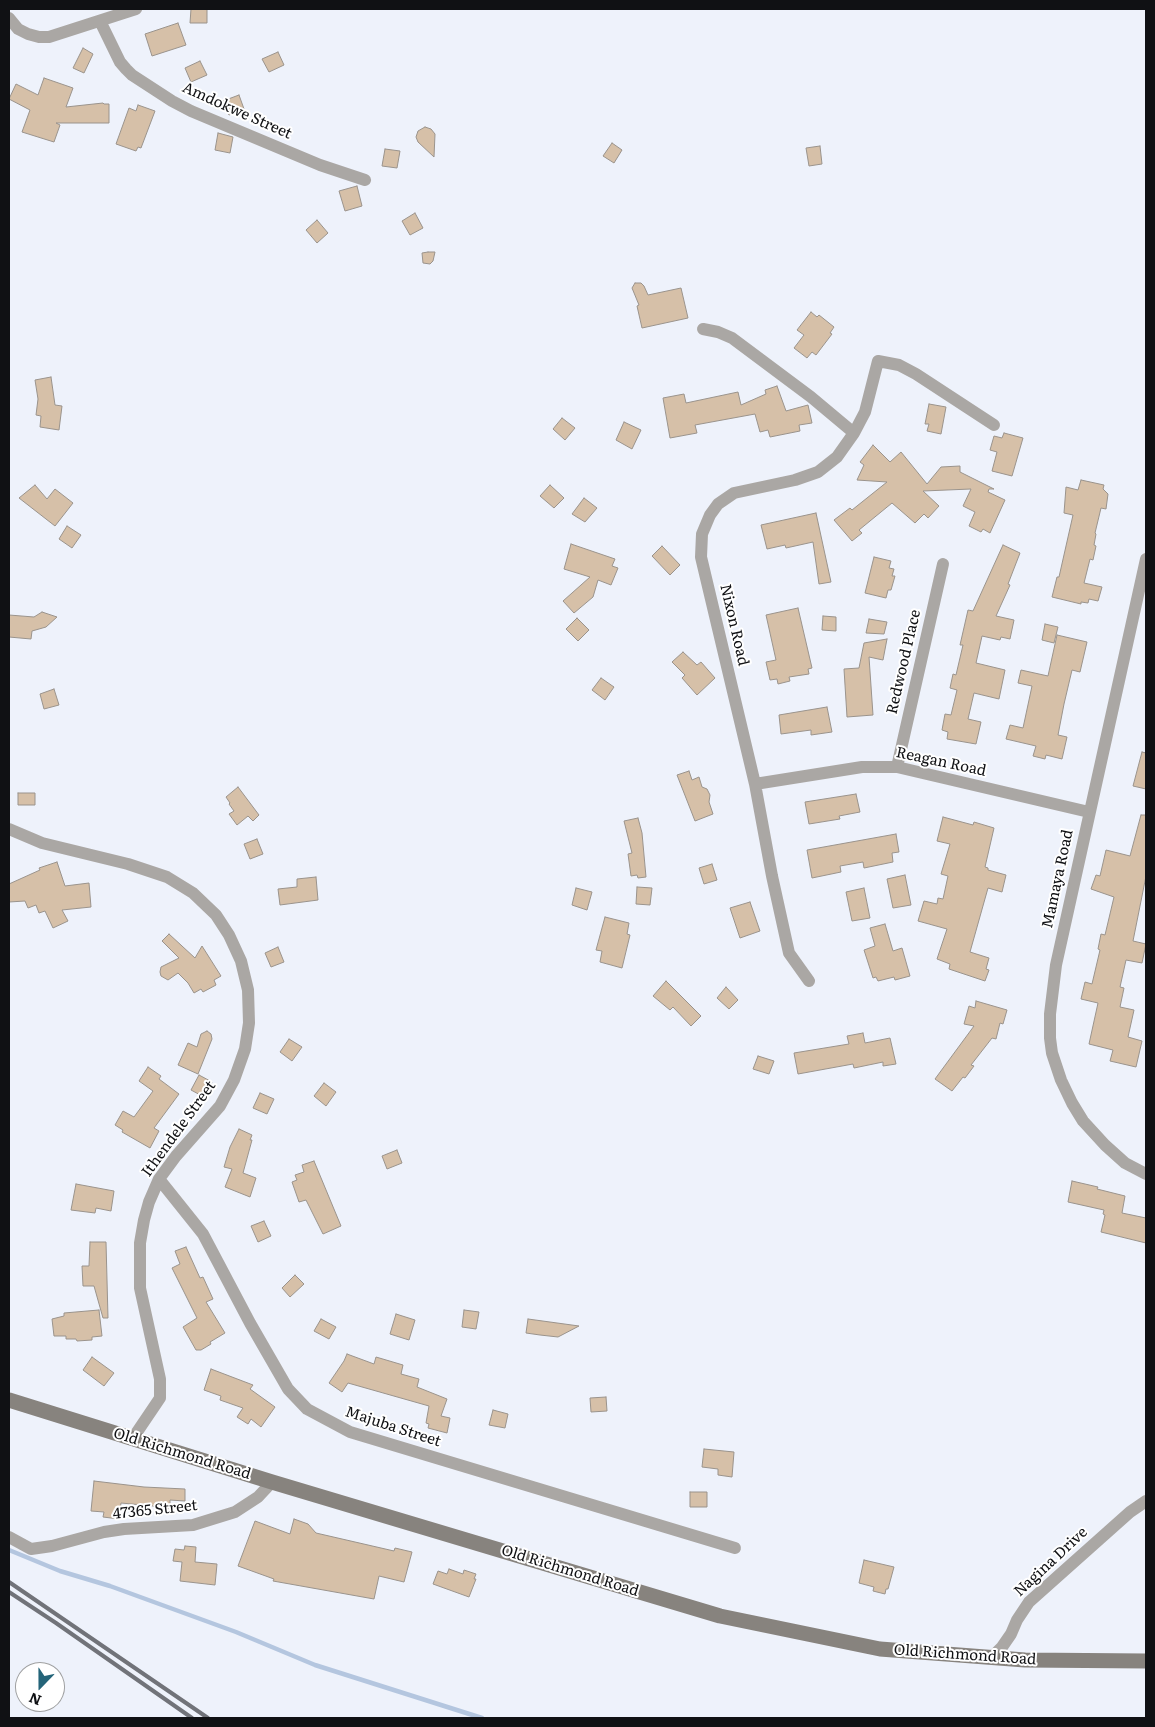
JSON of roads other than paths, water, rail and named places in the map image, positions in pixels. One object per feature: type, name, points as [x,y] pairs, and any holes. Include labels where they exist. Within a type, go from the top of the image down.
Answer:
[{"type":"street","points":[[9,18],[18,28],[28,34],[49,37],[136,9]]},
{"type":"street","name":"Amdokwe Street","points":[[100,20],[120,62],[126,69],[172,101],[191,111],[320,165],[365,180]]},
{"type":"street","points":[[703,329],[718,332],[732,338],[811,397],[854,433]]},
{"type":"street","name":"Nixon Road","points":[[809,981],[789,953],[755,784],[701,557],[702,534],[710,515],[718,504],[734,493],[795,480],[818,472],[837,457],[854,433],[865,412],[878,361],[899,365],[916,374],[994,425]]},
{"type":"street","name":"Mamaya Road","points":[[1146,559],[1056,965],[1050,1014],[1052,1053],[1061,1080],[1072,1103],[1084,1121],[1105,1145],[1125,1163],[1146,1174]]},
{"type":"street","name":"Redwood Place","points":[[897,767],[943,564]]},
{"type":"street","name":"Reagan Road","points":[[755,784],[862,767],[897,767],[1089,812]]},
{"type":"street","name":"Ithendele Street","points":[[9,829],[42,843],[128,864],[167,877],[193,893],[216,915],[229,934],[240,961],[248,990],[249,1023],[245,1049],[234,1080],[220,1106],[176,1156],[159,1179],[144,1220],[140,1243],[140,1288],[160,1378],[160,1398],[134,1438]]},
{"type":"street","name":"Majuba Street","points":[[159,1179],[203,1234],[250,1323],[288,1389],[307,1409],[350,1432],[734,1548]]},
{"type":"street","name":"Old Richmond Road","points":[[9,1400],[272,1482],[720,1616],[880,1649],[1025,1660],[1146,1661]]},
{"type":"street","name":"47365 Street","points":[[9,1537],[31,1549],[52,1546],[111,1531],[193,1525],[236,1512],[258,1497],[272,1482]]},
{"type":"street","name":"Nagina Drive","points":[[991,1658],[1012,1634],[1017,1620],[1029,1602],[1130,1512],[1146,1501]]},
{"type":"waterway","points":[[9,1550],[60,1571],[110,1586],[236,1632],[315,1665],[482,1718]]},
{"type":"railway","points":[[9,1582],[208,1718]]},
{"type":"railway","points":[[9,1592],[192,1718]]}]
